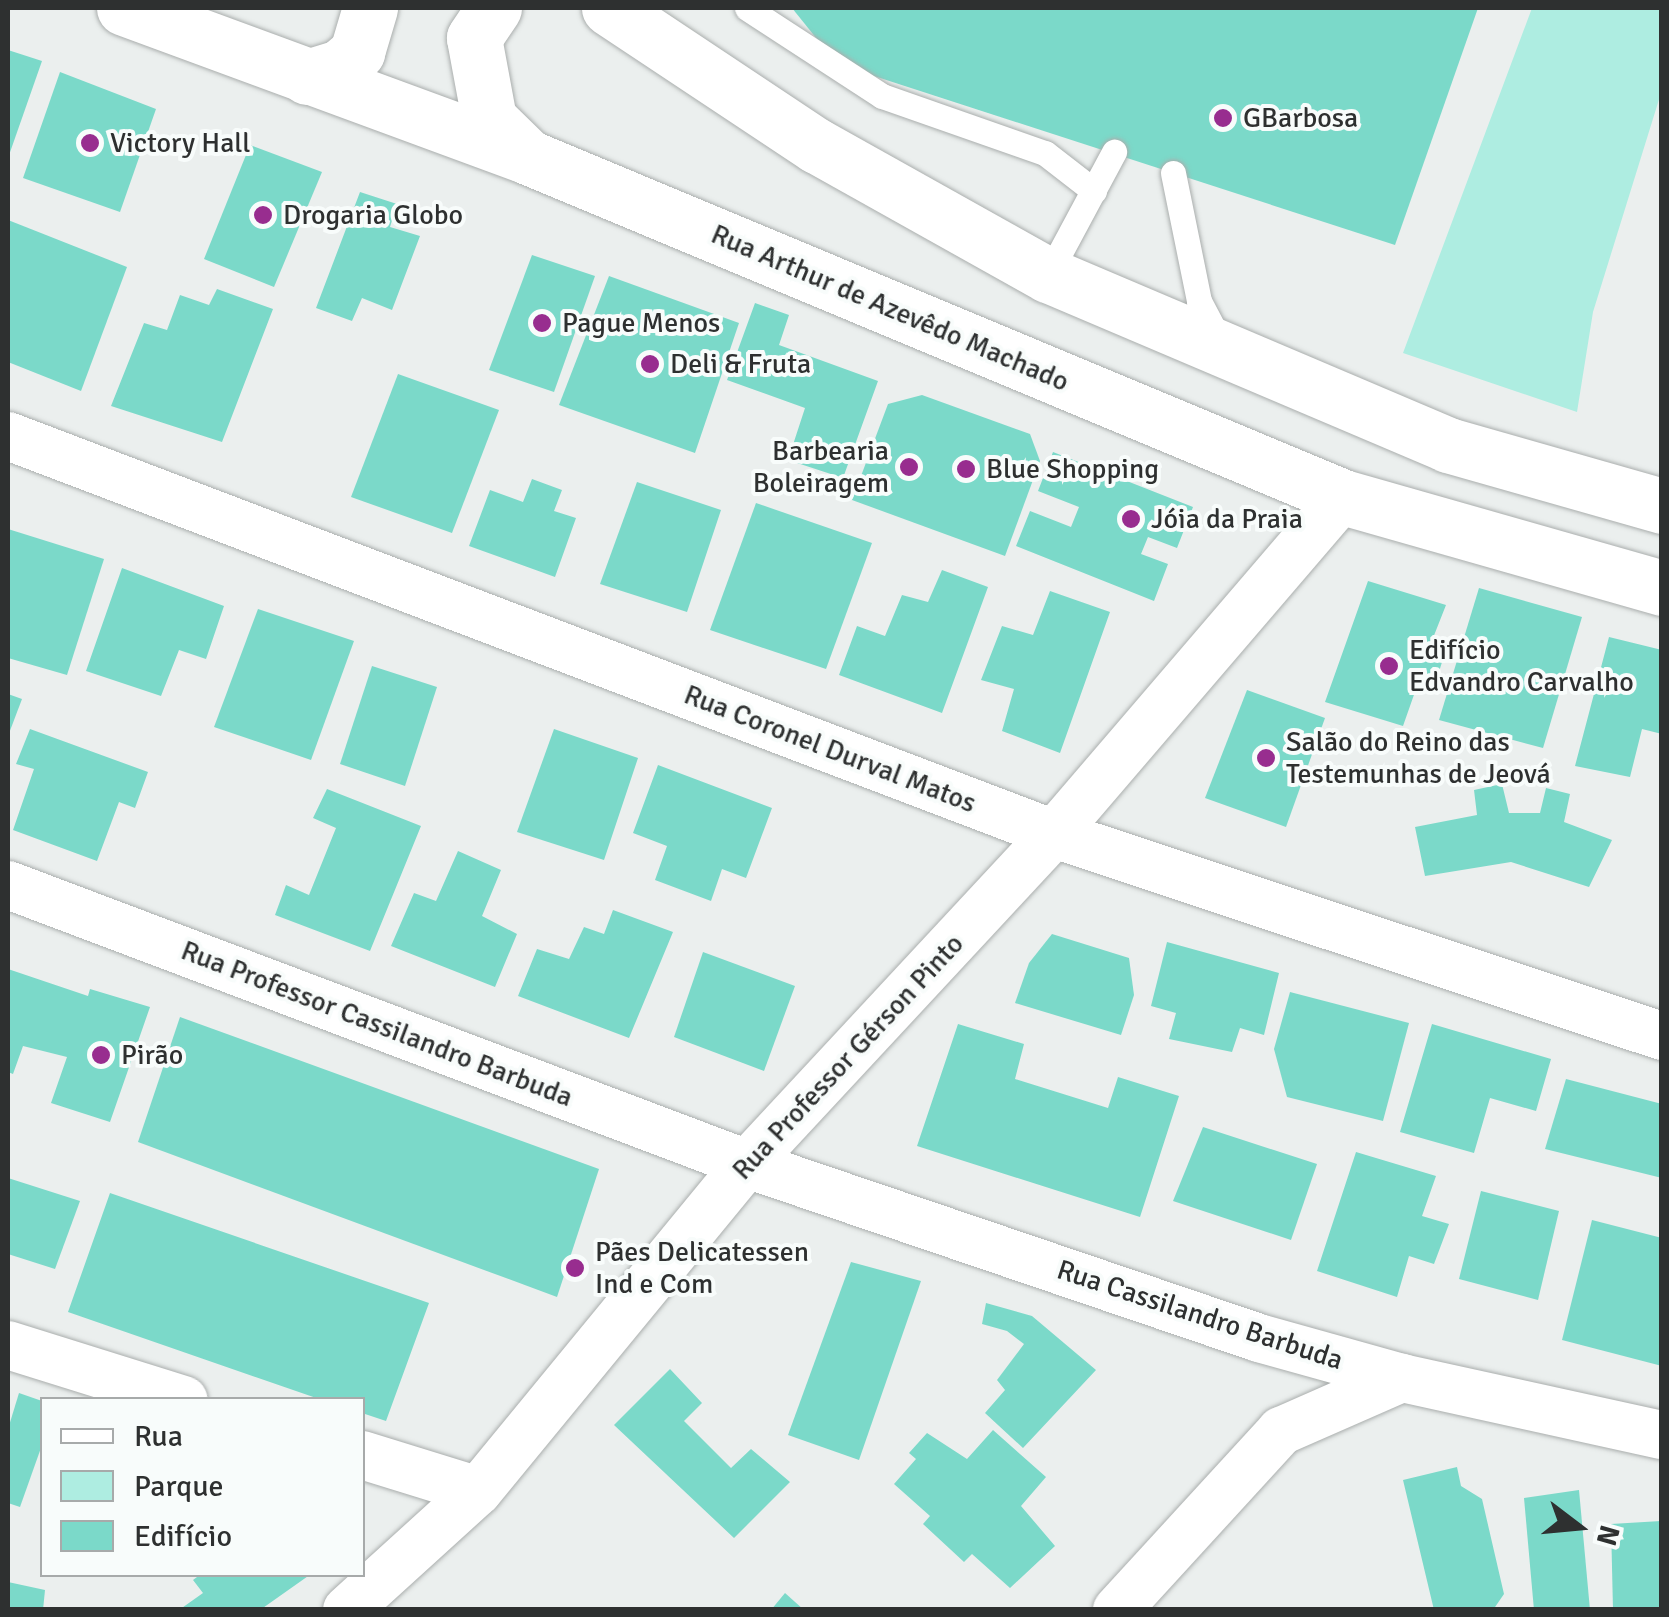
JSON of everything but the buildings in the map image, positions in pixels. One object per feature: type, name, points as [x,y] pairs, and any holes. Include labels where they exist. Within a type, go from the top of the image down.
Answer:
[{"type":"street","name":"Rua Arthur de Azevêdo Machado","points":[[124,8],[528,156],[1343,497],[1662,588]]},
{"type":"street","points":[[307,78],[340,67],[357,52],[370,8]]},
{"type":"street","points":[[494,8],[474,38],[490,119],[528,156]]},
{"type":"street","points":[[608,8],[817,146],[1048,275],[1448,444],[1662,506]]},
{"type":"street","name":"Rua Coronel Durval Matos","points":[[8,436],[1054,834],[1662,1036]]},
{"type":"street","name":"Rua Professor Gérson Pinto","points":[[347,1610],[478,1490],[747,1164],[1054,834],[1343,497]]},
{"type":"street","name":"Rua Professor Cassilandro Barbuda","points":[[8,885],[747,1164]]},
{"type":"street","name":"Rua Cassilandro Barbuda","points":[[747,1164],[1301,1350],[1402,1378],[1662,1435]]},
{"type":"street","points":[[8,1344],[175,1397]]},
{"type":"street","points":[[1281,1431],[1301,1350]]},
{"type":"street","points":[[1117,1610],[1281,1431],[1402,1378]]},
{"type":"street","points":[[365,1456],[478,1490]]},
{"type":"lane","points":[[747,8],[882,96],[1044,153],[1094,191]]},
{"type":"lane","points":[[1048,275],[1114,152]]},
{"type":"lane","points":[[1173,173],[1200,302],[1225,352]]},
{"type":"green space","points":[[1532,8],[1661,8],[1661,93],[1593,312],[1577,412],[1403,353]]},
{"type":"place","name":"GBarbosa","points":[[1223,118]]},
{"type":"place","name":"Victory Hall","points":[[90,143]]},
{"type":"place","name":"Drogaria Globo","points":[[263,215]]},
{"type":"place","name":"Pague Menos","points":[[542,323]]},
{"type":"place","name":"Deli & Fruta","points":[[650,364]]},
{"type":"place","name":"Barbearia Boleiragem","points":[[909,467]]},
{"type":"place","name":"Blue Shopping","points":[[966,469]]},
{"type":"place","name":"Jóia da Praia","points":[[1131,519]]},
{"type":"place","name":"Edifício Edvandro Carvalho","points":[[1389,666]]},
{"type":"place","name":"Salão do Reino das Testemunhas de Jeová","points":[[1266,758]]},
{"type":"place","name":"Pirão","points":[[101,1055]]},
{"type":"place","name":"Pães Delicatessen Ind e Com","points":[[575,1268]]}]
